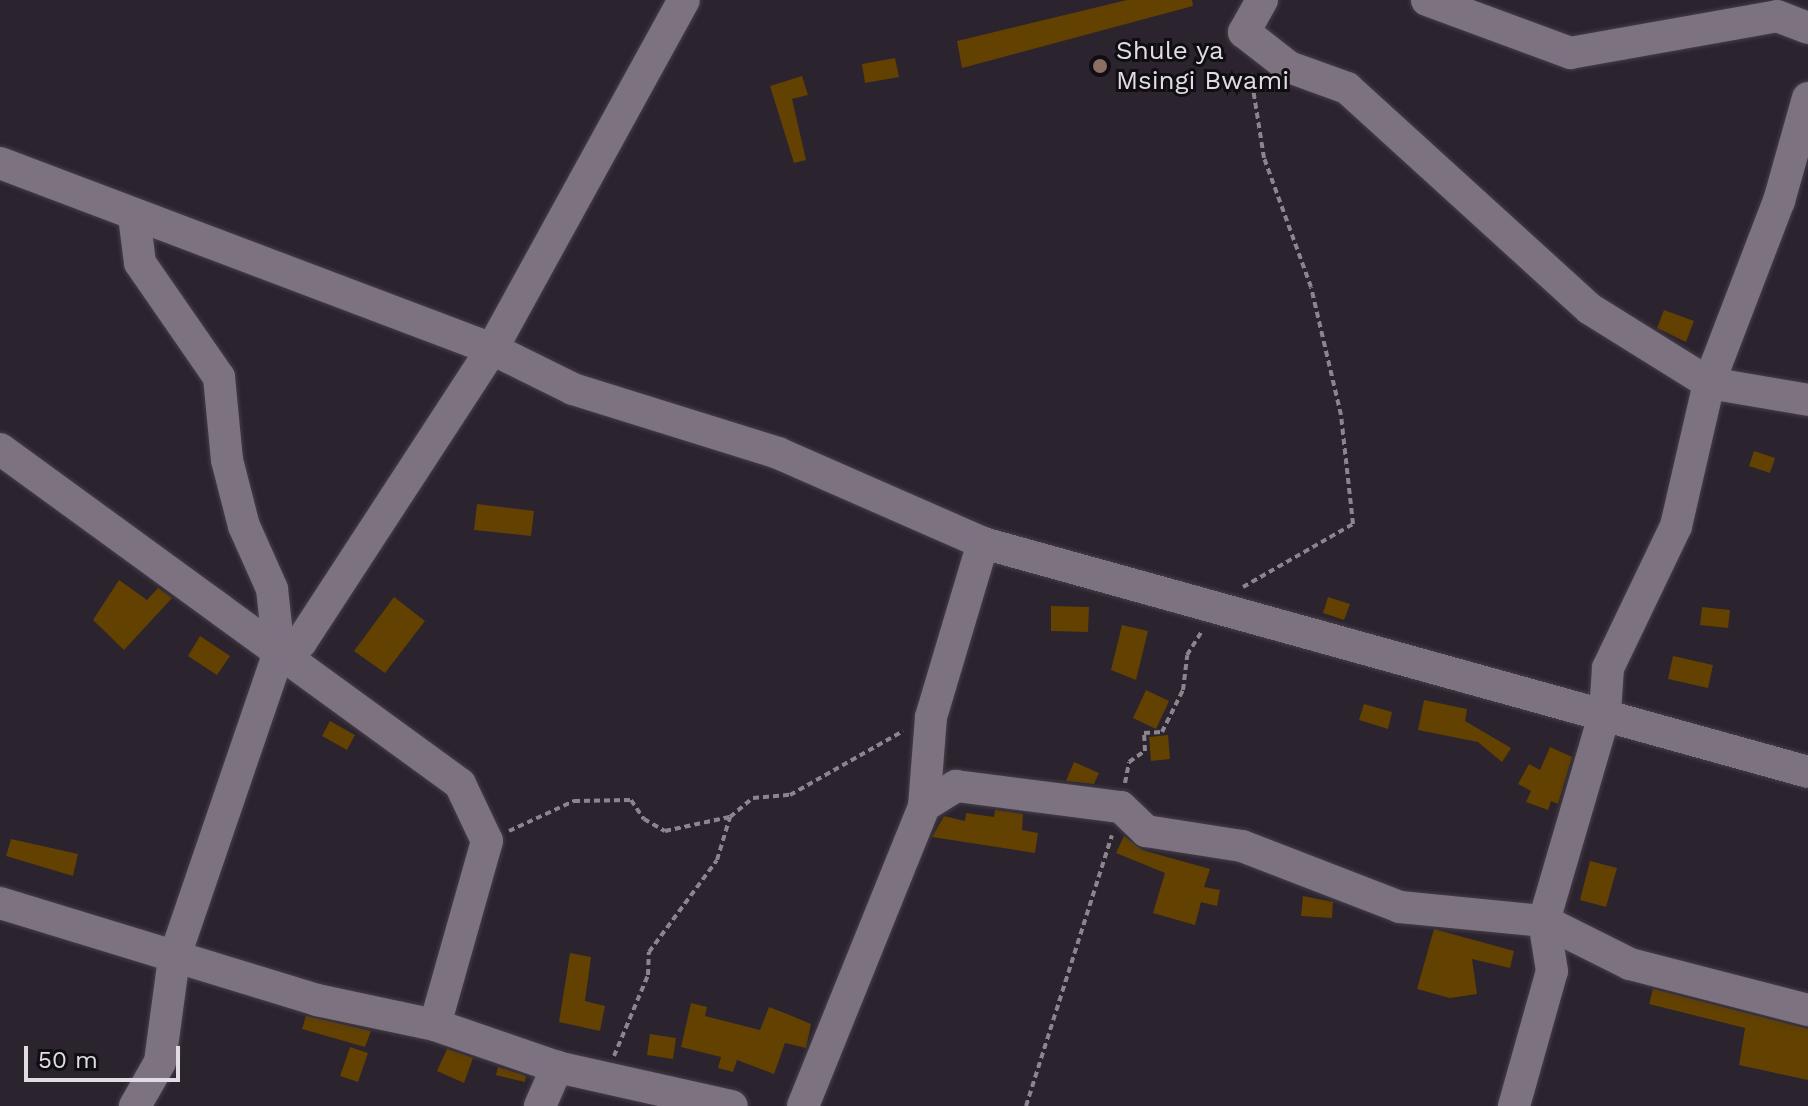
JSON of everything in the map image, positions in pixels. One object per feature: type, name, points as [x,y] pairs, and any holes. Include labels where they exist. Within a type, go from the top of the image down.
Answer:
[{"type":"street","points":[[279,652],[301,642],[492,349],[684,0]]},
{"type":"street","points":[[1262,0],[1244,32],[1289,67],[1347,88],[1590,309],[1709,383],[1808,400]]},
{"type":"street","points":[[1427,0],[1570,53],[1777,16],[1808,28]]},
{"type":"street","points":[[1514,1106],[1552,971],[1544,921],[1605,712],[1608,668],[1676,526],[1709,383],[1779,201],[1808,98]]},
{"type":"street","points":[[0,163],[492,349],[573,389],[778,453],[983,543],[1605,712],[1808,772]]},
{"type":"street","points":[[134,216],[140,263],[219,377],[227,460],[244,526],[272,589],[279,652],[174,958],[160,1062],[135,1106]]},
{"type":"street","points":[[0,449],[460,784],[487,841],[435,1025]]},
{"type":"street","points":[[803,1106],[924,806],[931,717],[983,543]]},
{"type":"street","points":[[924,806],[956,786],[1121,807],[1146,831],[1242,846],[1400,907],[1544,921],[1630,964],[1808,1010]]},
{"type":"street","points":[[0,903],[174,958],[435,1025],[557,1067],[732,1106]]},
{"type":"street","points":[[540,1106],[557,1067]]},
{"type":"path","points":[[1026,1106],[1121,807],[1129,762],[1145,751],[1144,733],[1162,732],[1183,690],[1187,655],[1218,607],[1267,568],[1353,524],[1341,415],[1311,287],[1264,158],[1244,32]]},
{"type":"path","points":[[487,841],[574,801],[631,800],[644,819],[665,831],[730,817],[753,798],[790,795],[826,768],[931,717]]},
{"type":"path","points":[[605,1077],[648,975],[649,952],[717,860],[730,817]]},
{"type":"building","points":[[1127,0],[1192,0],[1193,6],[962,68],[957,41]]},
{"type":"building","points":[[895,58],[899,77],[865,83],[862,64]]},
{"type":"building","points":[[802,76],[808,95],[792,99],[806,160],[794,163],[770,86]]},
{"type":"building","points":[[1664,310],[1694,321],[1686,342],[1657,328]]},
{"type":"building","points":[[1754,451],[1775,458],[1770,473],[1749,466]]},
{"type":"building","points":[[477,504],[534,511],[531,536],[474,530]]},
{"type":"building","points":[[119,580],[147,600],[158,588],[172,598],[124,650],[93,620]]},
{"type":"building","points":[[394,597],[425,621],[385,673],[354,651]]},
{"type":"building","points":[[1328,597],[1350,604],[1344,620],[1323,613]]},
{"type":"building","points":[[1051,606],[1089,607],[1088,632],[1051,631]]},
{"type":"building","points":[[1702,607],[1730,610],[1728,628],[1700,625]]},
{"type":"building","points":[[1122,625],[1148,631],[1136,680],[1111,670]]},
{"type":"building","points":[[200,636],[230,656],[217,675],[188,656]]},
{"type":"building","points":[[1673,656],[1713,665],[1708,688],[1668,679]]},
{"type":"building","points":[[1146,690],[1169,701],[1156,729],[1133,718]]},
{"type":"building","points":[[1424,700],[1467,709],[1465,721],[1511,748],[1502,762],[1478,742],[1418,730]]},
{"type":"building","points":[[1364,704],[1392,712],[1388,729],[1359,720]]},
{"type":"building","points":[[330,721],[355,735],[347,750],[322,736]]},
{"type":"building","points":[[1168,735],[1170,759],[1151,761],[1149,737]]},
{"type":"building","points":[[1550,747],[1572,757],[1558,804],[1551,801],[1548,810],[1526,802],[1531,791],[1518,784],[1529,764],[1540,770]]},
{"type":"building","points":[[1074,762],[1099,773],[1094,784],[1066,781]]},
{"type":"building","points":[[995,810],[1023,814],[1022,830],[1038,833],[1035,853],[932,837],[944,816],[965,821],[966,813],[994,817]]},
{"type":"building","points":[[1124,836],[1142,850],[1210,869],[1204,887],[1220,890],[1217,906],[1201,902],[1195,925],[1153,913],[1165,873],[1116,853]]},
{"type":"building","points":[[11,839],[78,854],[73,876],[6,856]]},
{"type":"building","points":[[1590,861],[1617,868],[1606,907],[1580,900]]},
{"type":"building","points":[[1303,896],[1333,902],[1332,918],[1301,916]]},
{"type":"building","points":[[1434,929],[1514,951],[1510,968],[1472,959],[1477,994],[1450,998],[1417,989]]},
{"type":"building","points":[[570,953],[591,957],[585,1001],[605,1006],[600,1031],[559,1022]]},
{"type":"building","points":[[1653,989],[1808,1029],[1808,1080],[1739,1065],[1745,1028],[1649,1004]]},
{"type":"building","points":[[691,1003],[707,1007],[705,1016],[760,1030],[769,1007],[787,1014],[811,1024],[806,1048],[785,1043],[774,1074],[737,1060],[733,1072],[718,1068],[721,1057],[681,1047]]},
{"type":"building","points":[[306,1016],[371,1031],[365,1047],[302,1029]]},
{"type":"building","points":[[650,1034],[676,1038],[673,1059],[647,1055]]},
{"type":"building","points":[[350,1047],[368,1053],[358,1082],[340,1076]]},
{"type":"building","points":[[447,1049],[473,1058],[464,1083],[437,1071]]},
{"type":"building","points":[[498,1067],[526,1076],[525,1082],[496,1075]]},
{"type":"place","name":"Shule ya Msingi Bwami","points":[[1100,66]]}]
